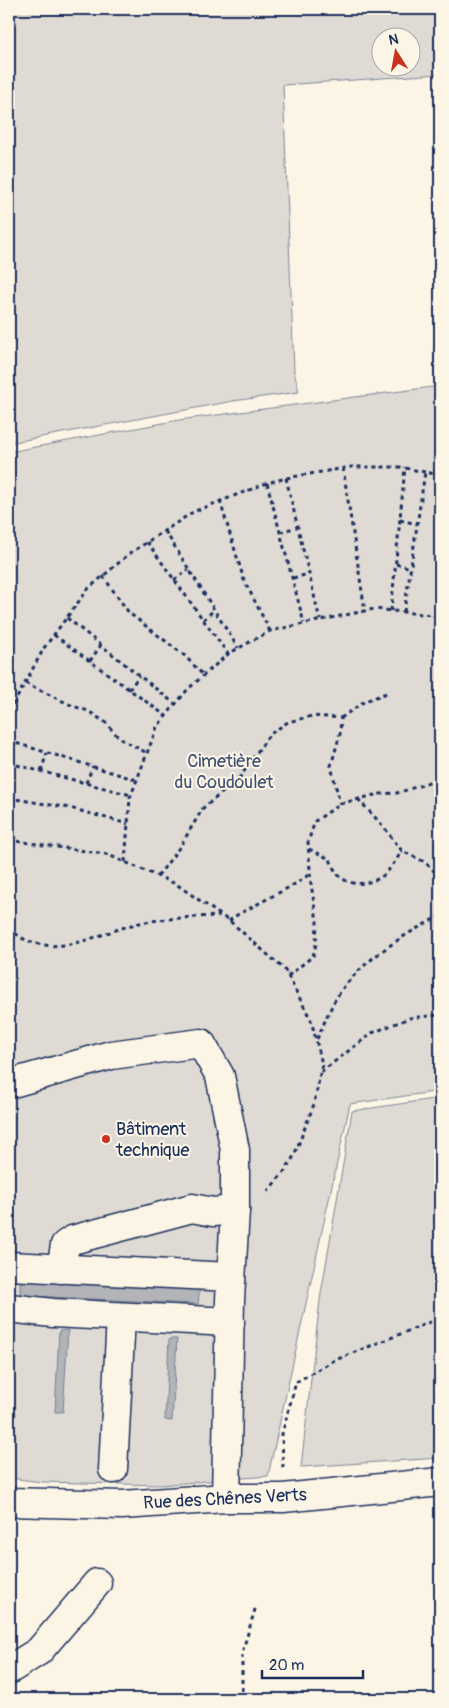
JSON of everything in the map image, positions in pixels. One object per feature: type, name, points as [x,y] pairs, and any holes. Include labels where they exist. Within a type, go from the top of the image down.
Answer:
[{"type":"street","points":[[9,1084],[111,1055],[201,1043],[220,1076],[235,1150],[236,1210],[231,1278],[226,1498]]},
{"type":"street","points":[[61,1269],[65,1245],[72,1240],[192,1208],[213,1212],[236,1210]]},
{"type":"street","points":[[9,1266],[231,1278]]},
{"type":"street","points":[[9,1308],[53,1313],[230,1322]]},
{"type":"street","points":[[113,1469],[121,1317]]},
{"type":"street","name":"Rue des Chênes Verts","points":[[9,1502],[122,1505],[226,1498],[283,1498],[440,1482]]},
{"type":"street","points":[[9,1670],[39,1651],[97,1583]]},
{"type":"path","points":[[391,611],[405,467]]},
{"type":"path","points":[[9,720],[12,707],[44,648],[88,589],[129,554],[193,512],[267,483],[343,468],[405,467],[440,475]]},
{"type":"path","points":[[343,468],[365,611]]},
{"type":"path","points":[[404,612],[425,472]]},
{"type":"path","points":[[286,478],[320,620]]},
{"type":"path","points":[[267,483],[304,623]]},
{"type":"path","points":[[220,501],[244,580],[270,631]]},
{"type":"path","points":[[400,520],[417,524]]},
{"type":"path","points":[[280,532],[297,527]]},
{"type":"path","points":[[165,531],[238,648]]},
{"type":"path","points":[[147,542],[228,654]]},
{"type":"path","points":[[396,564],[410,568]]},
{"type":"path","points":[[174,580],[189,569]]},
{"type":"path","points":[[292,578],[308,574]]},
{"type":"path","points":[[103,576],[129,613],[185,656],[203,675]]},
{"type":"path","points":[[125,862],[132,795],[157,726],[188,689],[228,654],[270,631],[374,609],[432,615],[440,618]]},
{"type":"path","points":[[203,620],[214,610]]},
{"type":"path","points":[[67,618],[175,704]]},
{"type":"path","points":[[54,635],[166,716]]},
{"type":"path","points":[[90,661],[101,645]]},
{"type":"path","points":[[129,690],[140,676]]},
{"type":"path","points":[[25,683],[73,706],[88,711],[105,722],[119,738],[147,754]]},
{"type":"path","points":[[158,876],[181,845],[203,808],[238,780],[269,735],[288,722],[312,716],[341,718],[365,701],[389,692]]},
{"type":"path","points":[[340,804],[331,766],[340,734],[341,718]]},
{"type":"path","points":[[9,741],[137,780]]},
{"type":"path","points":[[41,771],[47,753]]},
{"type":"path","points":[[9,763],[132,795]]},
{"type":"path","points":[[86,783],[93,766]]},
{"type":"path","points":[[288,976],[313,956],[316,944],[317,921],[310,874],[308,842],[315,821],[340,804],[378,794],[398,793],[440,777]]},
{"type":"path","points":[[9,798],[70,808],[128,824]]},
{"type":"path","points":[[358,799],[402,851],[425,862],[440,877]]},
{"type":"path","points":[[9,840],[106,854],[176,884],[229,921],[285,970],[311,1020],[322,1064],[314,1104],[294,1156],[285,1171],[256,1204],[236,1210]]},
{"type":"path","points":[[309,849],[330,859],[337,873],[348,883],[362,883],[380,878],[394,864],[402,851]]},
{"type":"path","points":[[229,921],[310,874]]},
{"type":"path","points":[[9,928],[24,939],[45,945],[72,945],[140,923],[176,918],[221,916]]},
{"type":"path","points":[[316,1040],[336,1000],[356,973],[402,937],[440,916]]},
{"type":"path","points":[[320,1072],[372,1034],[409,1018],[440,1015]]},
{"type":"path","points":[[283,1498],[282,1434],[296,1382],[333,1362],[440,1318]]},
{"type":"path","points":[[242,1699],[242,1653],[256,1606]]},
{"type":"green space","points":[[9,9],[440,9],[440,74],[422,75],[422,28],[372,28],[372,78],[383,78],[283,85],[294,371],[299,392],[233,401],[9,443]]},
{"type":"green space","name":"Cimetière du Coudoulet","points":[[440,386],[440,1091],[350,1104],[268,1476],[160,1485],[43,1482],[9,1478],[9,452],[179,420]]},
{"type":"green space","points":[[440,1098],[440,1458],[301,1467],[320,1300],[352,1111]]},
{"type":"shaded area","points":[[22,1276],[200,1286],[198,1304],[29,1296],[20,1293],[20,1280]]},
{"type":"shaded area","points":[[68,1330],[63,1412],[55,1412],[59,1331]]},
{"type":"shaded area","points":[[169,1339],[177,1339],[172,1421],[165,1420]]},
{"type":"place","name":"Bâtiment technique","points":[[106,1139]]}]
